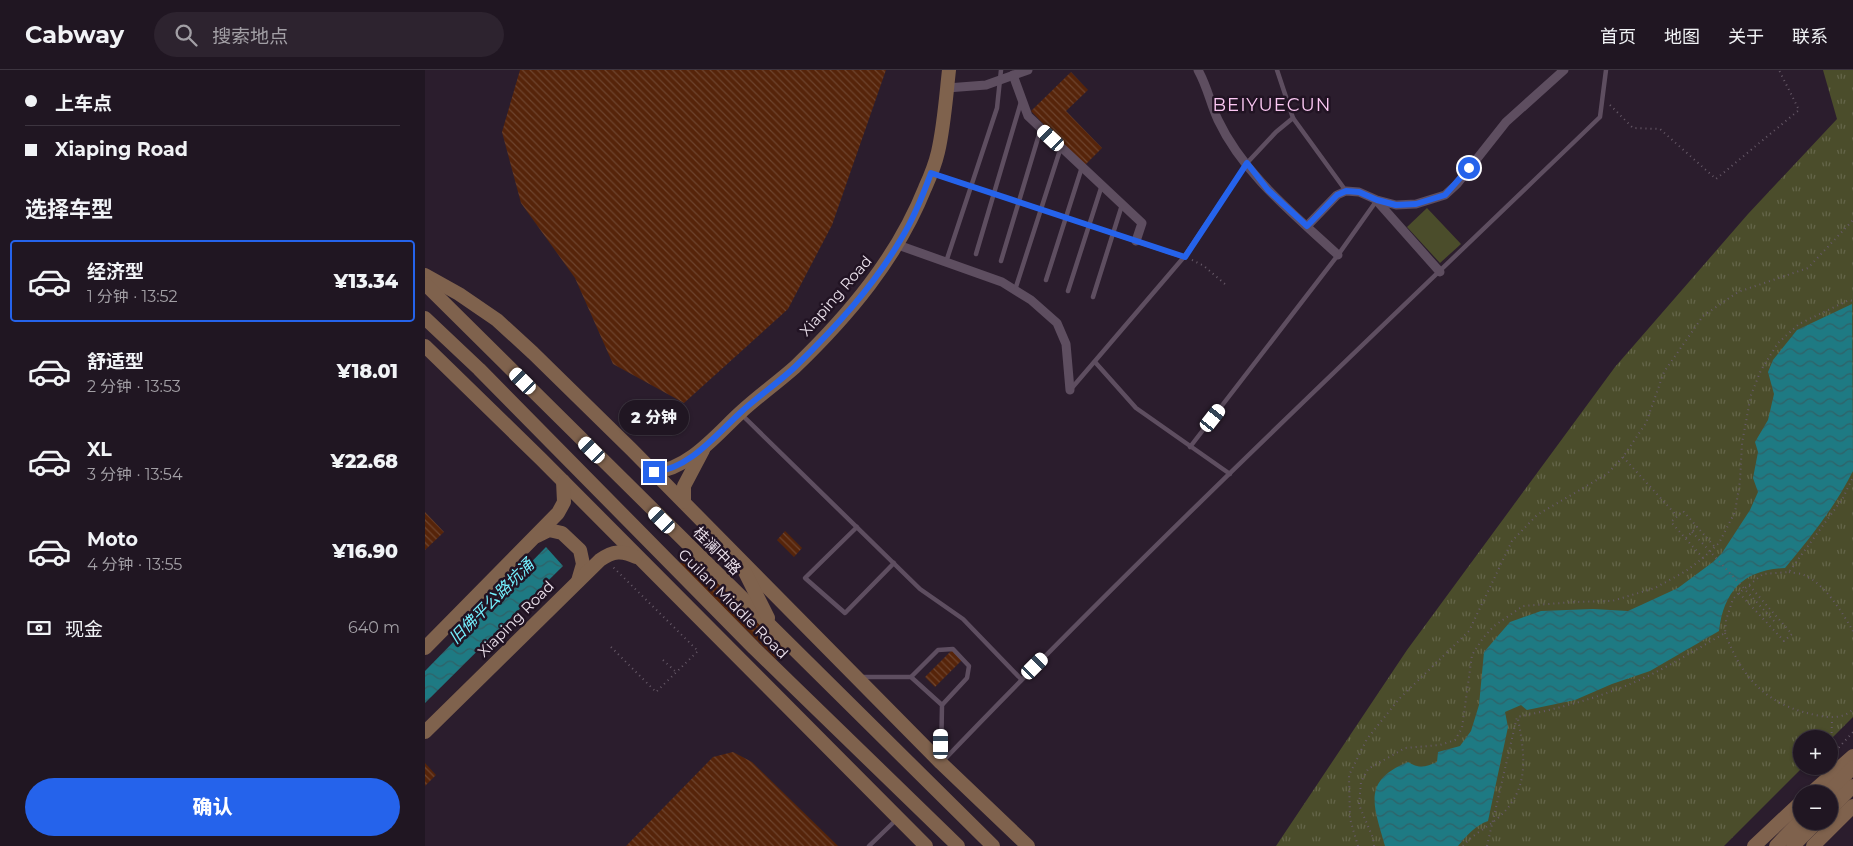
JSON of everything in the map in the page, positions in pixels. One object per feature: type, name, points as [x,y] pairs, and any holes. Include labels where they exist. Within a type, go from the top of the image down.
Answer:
[{"type":"main road","name":"Xiaping Road","points":[[654,472],[669,470],[703,449],[740,413],[794,368],[862,296],[898,245],[916,211],[931,173],[941,137],[949,70]]},
{"type":"main road","points":[[425,275],[459,294],[497,320],[548,367],[941,763],[1028,846]]},
{"type":"main road","name":"桂澜中路","points":[[425,284],[774,630]]},
{"type":"main road","name":"Guilan Middle Road","points":[[425,318],[479,369],[754,648],[957,846]]},
{"type":"main road","points":[[425,346],[563,481],[926,846]]},
{"type":"main road","name":"Xiaping Road","points":[[684,502],[684,486],[703,449]]},
{"type":"main road","points":[[425,648],[561,509],[564,494],[563,481]]},
{"type":"main road","points":[[534,538],[549,530],[562,532],[580,550],[582,557],[581,574],[577,582]]},
{"type":"main road","name":"Xiaping Road","points":[[425,732],[577,582],[609,554],[618,551],[627,552],[640,558]]},
{"type":"main road","points":[[737,556],[774,630]]},
{"type":"main road","points":[[680,599],[754,648]]},
{"type":"main road","name":"Guilan Middle Road","points":[[774,630],[993,846]]},
{"type":"main road","points":[[1829,785],[1853,756]]},
{"type":"main road","points":[[1830,785],[1853,767]]},
{"type":"main road","points":[[1838,802],[1853,786]]},
{"type":"main road","points":[[1813,846],[1853,806]]},
{"type":"main road","points":[[1754,846],[1793,809]]},
{"type":"main road","points":[[1776,846],[1793,828]]},
{"type":"main road","points":[[1793,846],[1809,830]]},
{"type":"street","points":[[947,88],[987,85],[1027,70]]},
{"type":"street","points":[[1198,70],[1207,84],[1218,120],[1235,149],[1268,190],[1338,255]]},
{"type":"street","points":[[1307,226],[1337,195],[1346,191],[1359,192],[1377,200],[1396,205],[1416,204],[1445,195],[1457,184],[1506,122],[1564,70]]},
{"type":"street","points":[[1013,76],[1029,116],[1142,223],[1136,241]]},
{"type":"street","points":[[1377,200],[1440,272]]},
{"type":"street","points":[[898,245],[1002,282],[1031,300],[1057,323],[1066,344],[1070,390]]},
{"type":"lane","points":[[946,262],[997,108],[1001,70]]},
{"type":"lane","points":[[1277,70],[1293,118],[1346,191]]},
{"type":"lane","points":[[941,763],[1021,679],[1230,474],[1600,117],[1606,70]]},
{"type":"lane","points":[[976,254],[1022,99]]},
{"type":"lane","points":[[1070,390],[1185,257],[1247,163],[1276,132],[1293,118]]},
{"type":"lane","points":[[1001,261],[1041,128]]},
{"type":"lane","points":[[1015,290],[1061,147]]},
{"type":"lane","points":[[1046,280],[1082,167]]},
{"type":"lane","points":[[931,173],[1185,257]]},
{"type":"lane","points":[[1068,292],[1101,185]]},
{"type":"lane","points":[[1190,448],[1338,255],[1377,200]]},
{"type":"lane","points":[[1093,297],[1122,205]]},
{"type":"lane","points":[[1095,362],[1136,408],[1190,448],[1230,474]]},
{"type":"lane","points":[[740,413],[920,589],[963,619],[1021,679]]},
{"type":"lane","points":[[857,527],[805,578],[845,613],[894,563]]},
{"type":"lane","points":[[911,677],[938,650],[953,649],[969,666],[967,678],[942,705],[941,763]]},
{"type":"lane","points":[[856,677],[911,677],[942,705]]},
{"type":"lane","points":[[869,846],[898,818]]},
{"type":"path","points":[[1603,98],[1633,128],[1660,129],[1716,179],[1799,110],[1779,70]]},
{"type":"path","points":[[1357,846],[1350,819],[1349,775],[1367,739],[1399,699],[1469,631],[1512,541],[1537,515],[1607,474],[1623,457],[1646,423],[1664,372],[1703,316],[1738,292],[1809,268],[1853,220]]},
{"type":"path","points":[[1185,257],[1204,266],[1226,285]]},
{"type":"path","points":[[1373,846],[1373,838],[1359,805],[1361,782],[1368,769],[1405,748],[1440,745],[1455,740],[1462,728],[1472,655],[1483,638],[1495,626],[1523,606],[1611,601],[1655,588],[1686,571],[1715,548],[1735,512],[1744,433],[1751,395],[1761,370],[1778,343],[1799,324],[1849,300],[1853,301]]},
{"type":"path","points":[[1623,457],[1677,516]]},
{"type":"path","points":[[1789,572],[1843,498],[1853,477]]},
{"type":"path","points":[[1703,558],[1671,522],[1683,511],[1715,548]]},
{"type":"path","points":[[1685,538],[1697,527]]},
{"type":"path","points":[[1692,532],[1775,622]]},
{"type":"path","points":[[611,647],[656,692],[698,650],[613,567]]},
{"type":"path","points":[[1853,631],[1838,606],[1817,584],[1804,575],[1789,572],[1763,574],[1748,584],[1733,599],[1726,620],[1725,633],[1741,668],[1761,691],[1784,706],[1809,714],[1832,718],[1849,713],[1853,709]]},
{"type":"path","points":[[1739,593],[1784,641],[1792,634],[1748,584]]},
{"type":"path","points":[[1770,626],[1778,619]]},
{"type":"path","points":[[1517,717],[1564,707],[1599,696],[1649,676],[1725,633]]},
{"type":"path","points":[[663,660],[676,673]]},
{"type":"path","points":[[1463,846],[1480,830],[1492,823],[1513,802],[1519,790],[1525,760],[1517,717]]},
{"type":"path","points":[[1487,846],[1517,717]]},
{"type":"path","points":[[1827,785],[1831,767],[1832,718]]},
{"type":"green space","points":[[1823,70],[1853,70],[1853,717],[1838,732],[1838,730],[1793,730],[1793,775],[1795,775],[1724,846],[1276,846],[1407,650],[1615,367],[1748,214],[1837,119]]},
{"type":"green space","points":[[1427,208],[1461,244],[1440,263],[1407,227]]},
{"type":"water","points":[[1852,304],[1853,471],[1830,510],[1785,568],[1758,573],[1747,578],[1731,594],[1726,604],[1719,631],[1650,671],[1612,684],[1575,700],[1527,710],[1521,705],[1505,712],[1508,727],[1488,821],[1475,828],[1458,846],[1385,846],[1375,807],[1377,786],[1393,769],[1408,762],[1419,766],[1429,765],[1437,762],[1438,752],[1460,746],[1471,731],[1479,705],[1484,652],[1510,622],[1541,611],[1593,609],[1628,611],[1678,588],[1722,553],[1750,510],[1758,492],[1753,478],[1758,452],[1755,442],[1768,420],[1774,394],[1768,372],[1773,360],[1797,330]]},
{"type":"water","points":[[546,547],[563,566],[425,703],[425,671]]},
{"type":"building","points":[[520,70],[886,70],[832,225],[788,309],[684,403],[613,364],[575,278],[521,203],[502,132]]},
{"type":"building","points":[[1071,72],[1088,90],[1066,111],[1102,148],[1084,166],[1031,111]]},
{"type":"building","points":[[425,512],[444,532],[425,550]]},
{"type":"building","points":[[785,531],[802,548],[794,557],[777,540]]},
{"type":"building","points":[[698,545],[794,640],[776,659],[679,564]]},
{"type":"building","points":[[953,649],[963,659],[935,687],[925,677]]},
{"type":"building","points":[[733,752],[752,762],[838,846],[626,846],[713,757]]},
{"type":"building","points":[[425,763],[436,775],[425,786]]},
{"type":"district","name":"BEIYUECUN","points":[[1272,105]]},
{"type":"route","points":[[654,472],[669,470],[703,449],[740,413],[794,368],[847,313],[862,296],[903,237],[931,173],[1185,257],[1247,163],[1268,190],[1307,226],[1337,195],[1346,191],[1359,192],[1377,200],[1396,205],[1416,204],[1445,195],[1457,184],[1469,168]]},
{"type":"water label","name":"旧佛平公路坑涌","points":[[491,601]]}]
